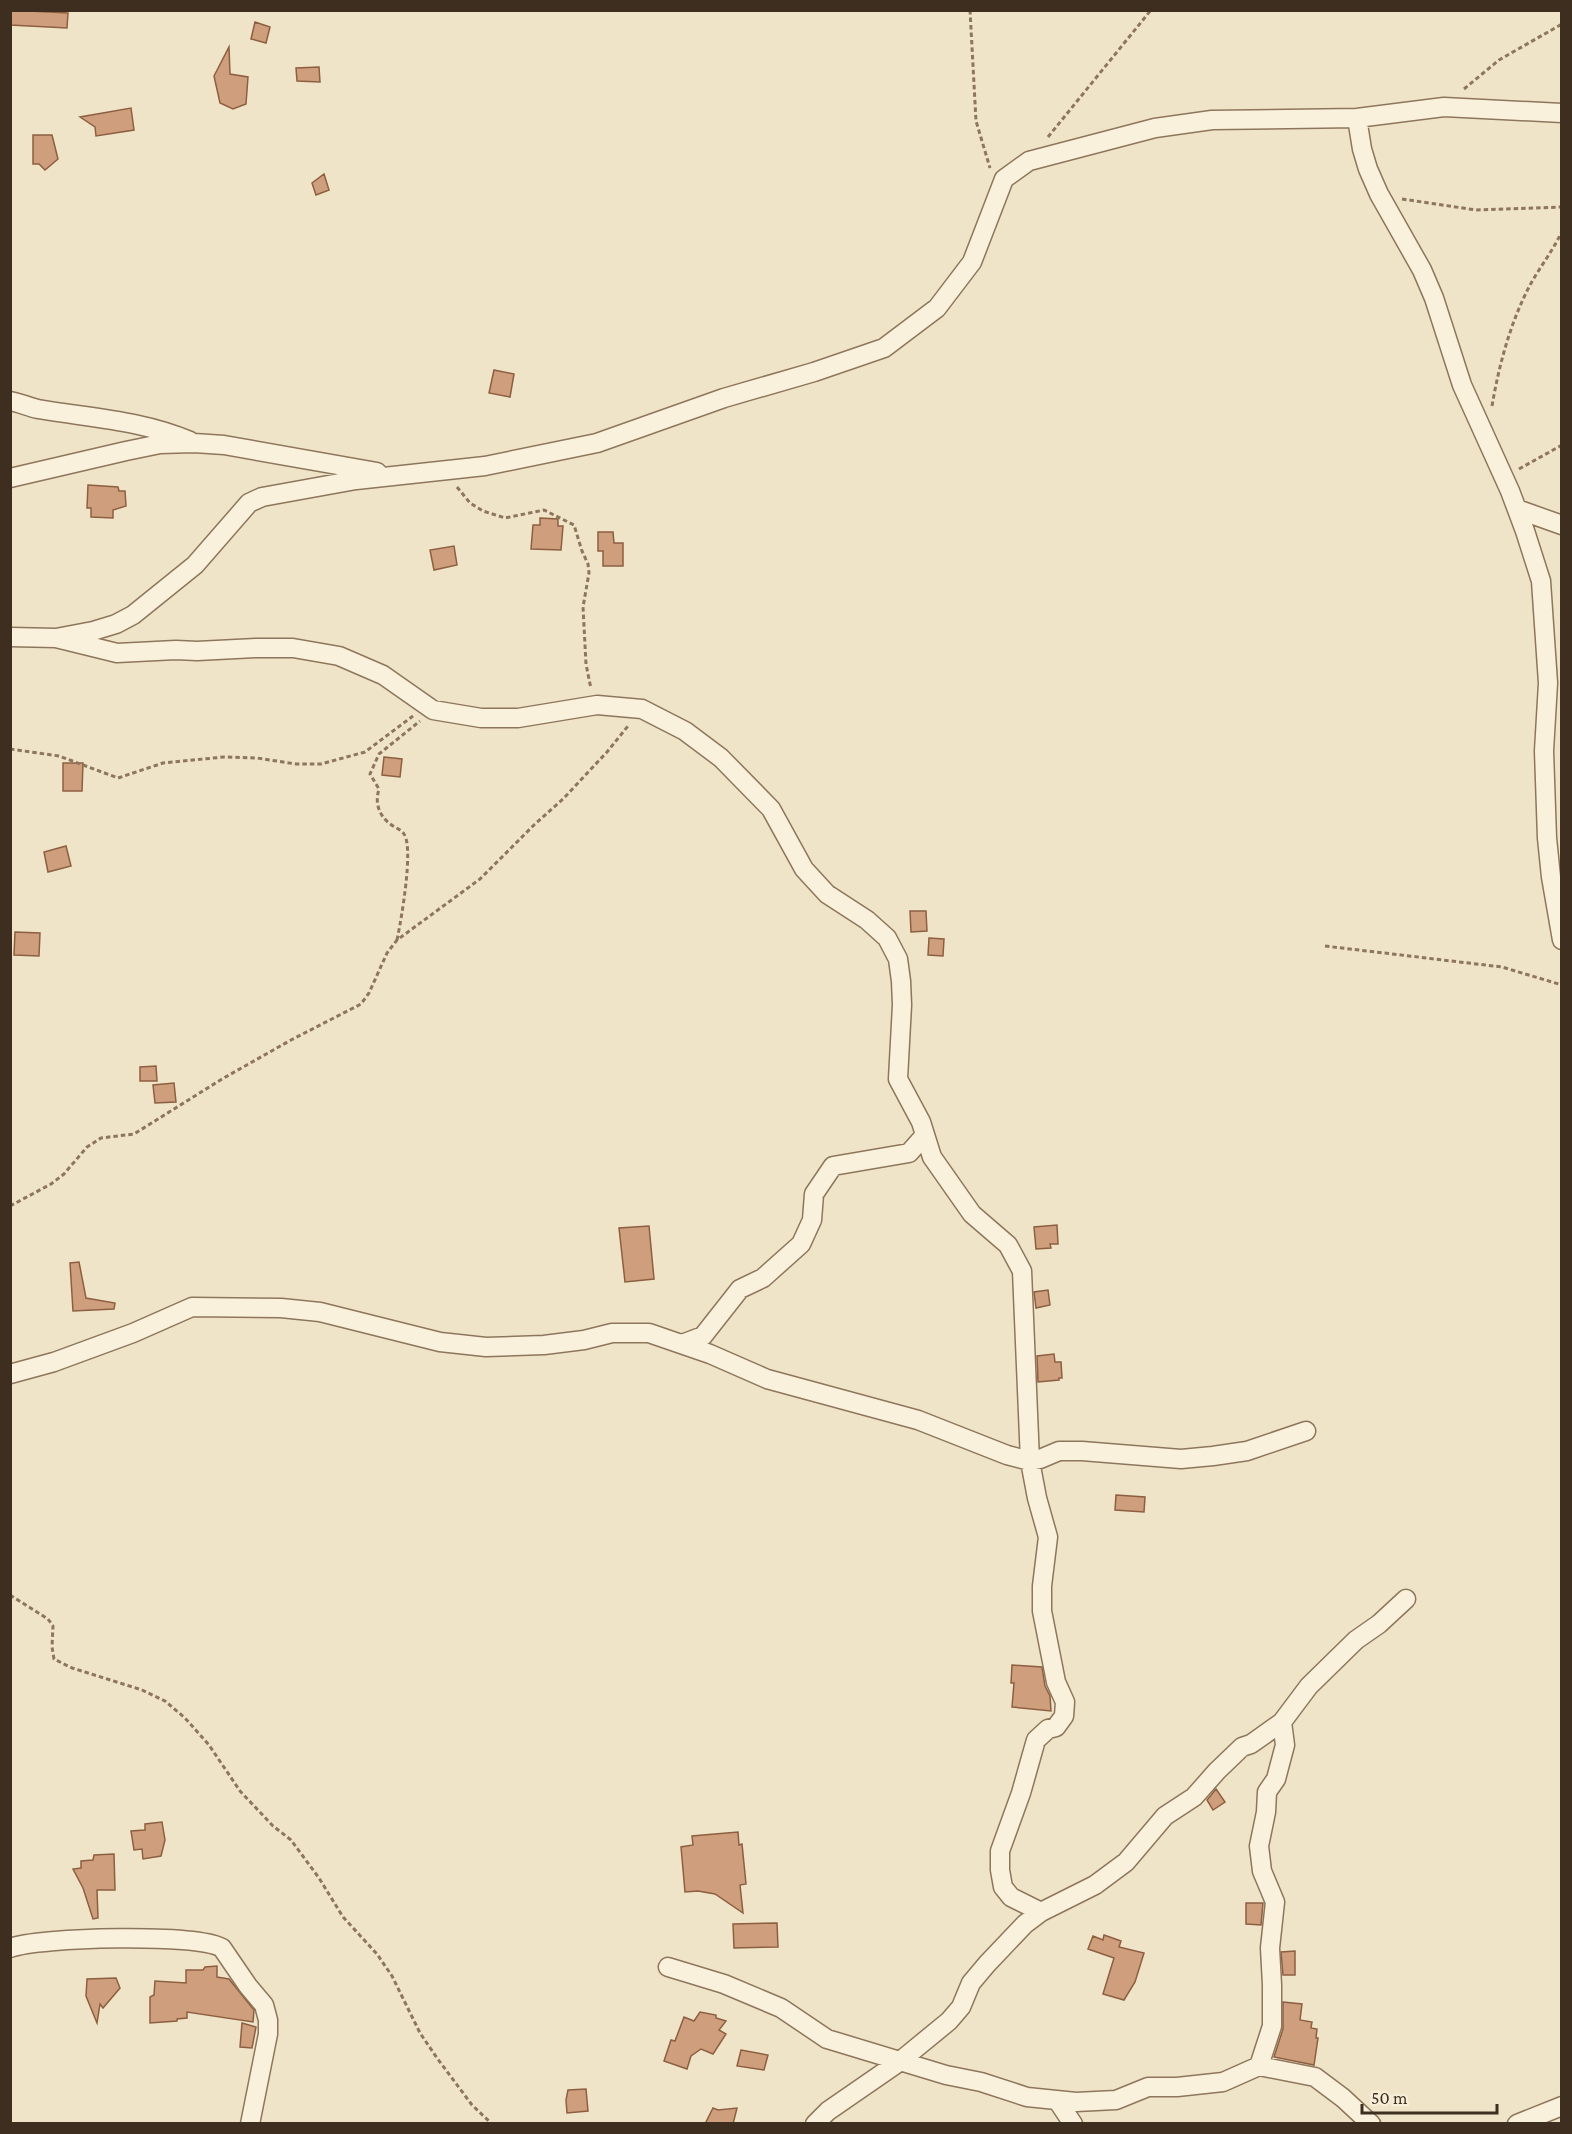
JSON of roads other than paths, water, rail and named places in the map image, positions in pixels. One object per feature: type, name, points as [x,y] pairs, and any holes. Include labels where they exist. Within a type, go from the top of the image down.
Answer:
[{"type":"street","points":[[10,637],[56,638],[93,632],[133,615],[195,565],[249,503],[262,497],[356,480],[485,466],[597,443],[724,398],[814,372],[884,348],[938,308],[972,262],[1004,179],[1029,161],[1155,128],[1212,120],[1357,118],[1444,107],[1562,113]]},
{"type":"street","points":[[1357,118],[1368,169],[1379,194],[1422,270],[1434,298],[1462,385],[1505,477],[1540,581],[1548,683],[1544,751],[1547,838],[1562,940]]},
{"type":"street","points":[[10,402],[133,423],[167,431],[194,443]]},
{"type":"street","points":[[10,478],[160,444],[194,443],[224,445],[396,476]]},
{"type":"street","points":[[1517,509],[1562,525]]},
{"type":"street","points":[[56,638],[117,653],[293,648],[339,656],[383,675],[430,708],[481,718],[518,718],[597,705],[642,709],[685,731],[721,758],[771,809],[804,869],[827,894],[867,920],[887,938],[898,959],[901,981],[898,1080],[921,1122],[932,1157],[972,1214],[1008,1245],[1022,1271],[1030,1461],[1048,1537],[1042,1586],[1042,1611],[1056,1682],[1065,1702],[1064,1716],[1056,1727],[1048,1729],[1036,1740],[1021,1793],[1000,1851],[1000,1870],[1003,1887],[1011,1897],[1041,1912]]},
{"type":"street","points":[[682,1344],[703,1336],[740,1289],[763,1278],[801,1244],[812,1220],[814,1194],[833,1166],[909,1153],[925,1135]]},
{"type":"street","points":[[10,1374],[54,1362],[133,1333],[192,1307],[281,1308],[320,1312],[440,1342],[486,1347],[544,1345],[584,1340],[612,1333],[649,1333],[710,1354],[767,1379],[918,1420],[1007,1455],[1030,1461],[1059,1451],[1181,1459],[1213,1456],[1247,1451],[1306,1431]]},
{"type":"street","points":[[815,2124],[828,2110],[899,2062],[949,2021],[961,2007],[971,1983],[1003,1945],[1041,1912],[1095,1885],[1126,1862],[1165,1816],[1194,1797],[1242,1747],[1251,1744],[1281,1722],[1309,1686],[1356,1640],[1379,1624],[1406,1599]]},
{"type":"street","points":[[1259,2066],[1272,2026],[1270,1948],[1275,1902],[1262,1871],[1259,1846],[1266,1812],[1267,1792],[1276,1779],[1285,1745],[1281,1722]]},
{"type":"street","points":[[10,1948],[48,1941],[137,1938],[201,1941],[216,1944],[222,1948],[264,2004],[268,2020],[268,2034],[250,2124]]},
{"type":"street","points":[[668,1967],[724,1984],[781,2008],[827,2039],[899,2062],[981,2082],[1027,2097],[1076,2102],[1116,2100],[1148,2087],[1178,2087],[1223,2082],[1259,2066],[1315,2077],[1343,2098],[1371,2124]]},
{"type":"street","points":[[1057,2100],[1073,2124]]},
{"type":"street","points":[[1517,2124],[1562,2106]]}]
